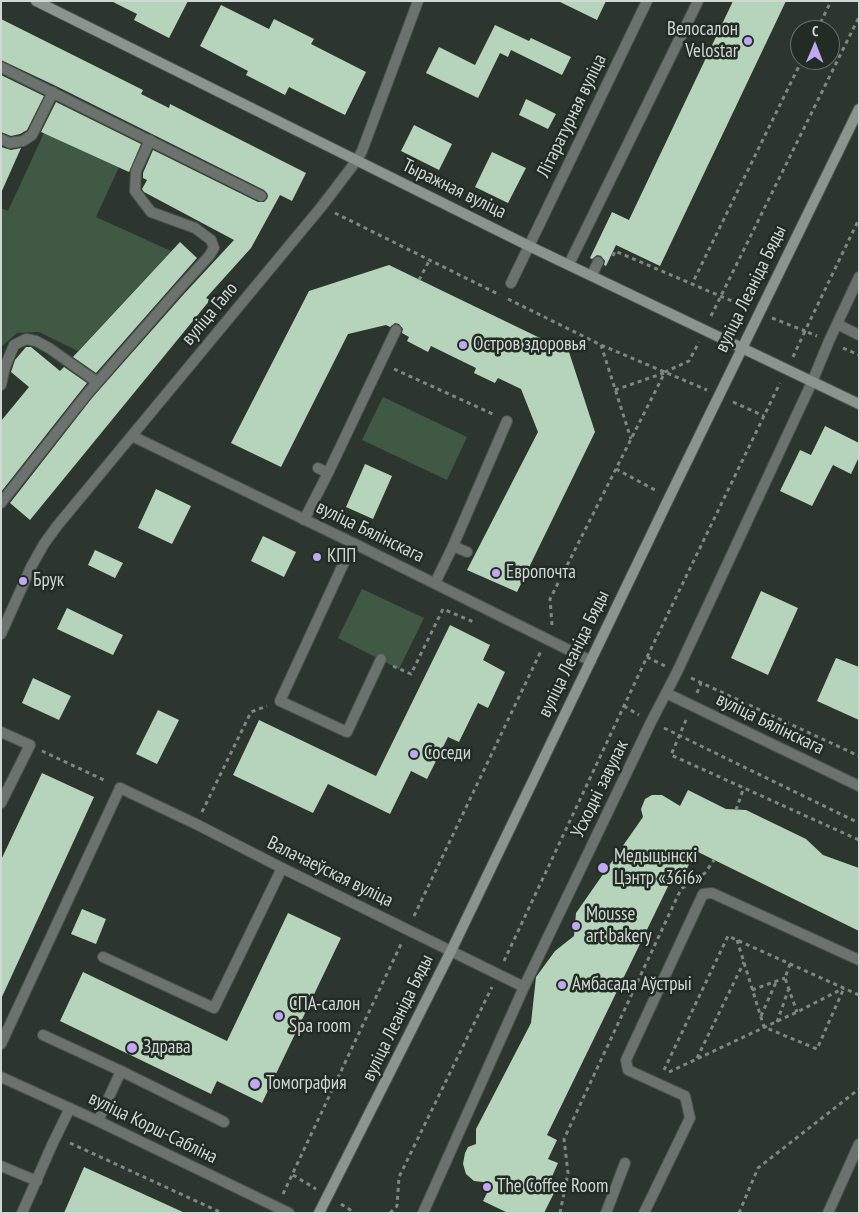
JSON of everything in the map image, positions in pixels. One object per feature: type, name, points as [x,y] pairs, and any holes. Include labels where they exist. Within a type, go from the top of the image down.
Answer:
[{"type":"main road","name":"Тыражная вуліца","points":[[36,1],[529,246],[569,264],[595,268],[705,330],[859,404]]},
{"type":"main road","name":"вуліца Леаніда Бяды","points":[[319,1213],[451,951],[758,312],[859,108]]},
{"type":"street","name":"вуліца Гало","points":[[1,634],[31,568],[44,544],[57,526],[322,206],[357,160],[418,1]]},
{"type":"street","name":"Літаратурная вуліца","points":[[511,283],[647,1]]},
{"type":"street","points":[[569,264],[698,1]]},
{"type":"street","points":[[1,67],[261,196]]},
{"type":"street","points":[[1,140],[10,143],[23,141],[32,135],[53,92]]},
{"type":"street","points":[[1,503],[97,382],[214,248],[212,240],[195,228],[151,212],[135,191],[136,171],[150,140]]},
{"type":"street","name":"Усходні завулак","points":[[423,1213],[524,987],[651,722],[677,672],[859,277]]},
{"type":"street","points":[[837,324],[859,335]]},
{"type":"street","points":[[304,520],[396,330]]},
{"type":"street","points":[[1,385],[5,367],[14,345],[26,339],[36,341],[49,348],[97,382]]},
{"type":"street","points":[[435,583],[453,546],[506,421]]},
{"type":"street","name":"вуліца Бялінскага","points":[[132,436],[591,661]]},
{"type":"street","points":[[318,468],[328,473]]},
{"type":"street","points":[[353,543],[280,701],[346,732],[381,659]]},
{"type":"street","points":[[453,546],[467,552]]},
{"type":"street","name":"вуліца Бялінскага","points":[[666,694],[859,786]]},
{"type":"street","points":[[1,732],[30,745],[1,802]]},
{"type":"street","points":[[1,1044],[4,1032],[120,788]]},
{"type":"street","name":"Валачаеўская вуліца","points":[[120,788],[524,987]]},
{"type":"street","points":[[103,956],[214,1008],[282,868]]},
{"type":"street","points":[[644,1213],[690,1118],[685,1096],[628,1070],[626,1060],[703,894],[712,893],[859,960]]},
{"type":"street","points":[[42,1035],[121,1071],[224,1122]]},
{"type":"street","points":[[98,1121],[121,1071]]},
{"type":"street","name":"вуліца Корш-Сабліна","points":[[1,1077],[98,1121],[289,1213]]},
{"type":"street","points":[[22,1213],[70,1108]]},
{"type":"street","points":[[828,1213],[859,1144]]},
{"type":"street","points":[[606,1213],[625,1163]]},
{"type":"street","points":[[1,1166],[37,1181]]},
{"type":"path","points":[[822,20],[831,1]]},
{"type":"path","points":[[615,390],[690,361],[859,16]]},
{"type":"path","points":[[692,284],[797,70]]},
{"type":"path","points":[[322,206],[601,345],[764,416]]},
{"type":"path","points":[[390,1213],[396,1206],[399,1177],[498,974],[647,657],[859,219]]},
{"type":"path","points":[[595,268],[605,272],[615,251],[804,331]]},
{"type":"path","points":[[419,280],[429,260]]},
{"type":"path","points":[[601,345],[631,439]]},
{"type":"path","points":[[381,363],[506,421]]},
{"type":"path","points":[[277,1207],[552,627],[550,599],[665,372]]},
{"type":"path","points":[[616,470],[668,498]]},
{"type":"path","points":[[381,659],[411,674],[443,609],[481,626]]},
{"type":"path","points":[[647,657],[859,756]]},
{"type":"path","points":[[624,706],[651,722],[859,822]]},
{"type":"path","points":[[196,824],[251,712]]},
{"type":"path","points":[[680,736],[671,754],[859,840]]},
{"type":"path","points":[[30,745],[120,788]]},
{"type":"path","points":[[736,810],[744,787]]},
{"type":"path","points":[[560,1213],[568,1173],[564,1139],[681,889],[705,873],[714,860]]},
{"type":"path","points":[[844,988],[777,1022],[661,1075],[728,936],[844,988],[859,995]]},
{"type":"path","points":[[737,940],[764,1027]]},
{"type":"path","points":[[697,1059],[744,962]]},
{"type":"path","points":[[790,964],[785,978],[797,1012]]},
{"type":"path","points":[[752,990],[785,978]]},
{"type":"path","points":[[761,1016],[777,980]]},
{"type":"path","points":[[777,1022],[789,987]]},
{"type":"path","points":[[764,1027],[817,1049],[844,988]]},
{"type":"path","points":[[739,1213],[758,1168],[859,1089]]},
{"type":"path","points":[[57,1136],[222,1213]]},
{"type":"green space","points":[[44,133],[119,167],[96,217],[171,251],[78,351],[39,332],[17,333],[1,347],[1,208],[8,211]]},
{"type":"green space","points":[[383,397],[467,437],[447,480],[362,440]]},
{"type":"green space","points":[[362,589],[424,618],[399,669],[338,638]]},
{"type":"building","points":[[111,1],[188,1],[169,38],[134,20],[137,14]]},
{"type":"building","points":[[558,1],[606,1],[597,20]]},
{"type":"building","points":[[733,1],[786,1],[660,266],[616,245],[606,266],[601,256],[597,255],[592,259],[590,258],[612,212],[629,220]]},
{"type":"building","points":[[221,5],[269,29],[274,19],[314,39],[311,44],[366,72],[345,115],[289,87],[285,95],[246,75],[248,71],[200,46]]},
{"type":"building","points":[[1,19],[143,90],[141,94],[169,108],[170,104],[306,173],[292,201],[280,195],[251,248],[206,298],[210,300],[30,520],[10,503],[92,398],[234,240],[144,192],[142,189],[147,180],[143,178],[143,173],[153,150],[258,202],[264,202],[268,196],[264,190],[1,60]]},
{"type":"building","points":[[495,25],[529,41],[531,38],[571,57],[562,75],[511,50],[508,57],[500,53],[478,98],[426,73],[439,47],[475,65]]},
{"type":"building","points":[[1,75],[44,96],[27,130],[20,134],[11,136],[1,132]]},
{"type":"building","points":[[526,99],[556,114],[548,129],[519,115]]},
{"type":"building","points":[[56,102],[141,144],[129,172],[41,132]]},
{"type":"building","points":[[414,125],[452,144],[439,170],[401,151]]},
{"type":"building","points":[[1,147],[11,150],[21,148],[1,193]]},
{"type":"building","points":[[492,152],[526,168],[508,203],[475,187]]},
{"type":"building","points":[[180,242],[197,258],[96,373],[73,357]]},
{"type":"building","points":[[389,265],[569,352],[595,432],[517,592],[467,570],[538,432],[521,389],[498,378],[495,383],[474,373],[476,368],[431,346],[428,352],[407,341],[409,337],[402,333],[403,329],[399,324],[395,323],[390,327],[386,325],[348,334],[281,467],[231,443],[309,291]]},
{"type":"building","points":[[26,347],[31,347],[60,371],[64,367],[87,383],[1,492],[1,421],[29,387],[11,372],[15,360]]},
{"type":"building","points":[[825,426],[859,443],[859,457],[851,474],[833,465],[812,506],[780,491],[800,450],[811,455]]},
{"type":"building","points":[[365,464],[392,476],[373,519],[346,507]]},
{"type":"building","points":[[156,489],[191,506],[172,544],[138,528]]},
{"type":"building","points":[[263,536],[296,552],[284,577],[251,561]]},
{"type":"building","points":[[95,550],[123,563],[115,578],[88,565]]},
{"type":"building","points":[[761,591],[798,608],[768,675],[731,658]]},
{"type":"building","points":[[67,608],[123,635],[113,655],[57,629]]},
{"type":"building","points":[[450,625],[490,645],[483,660],[505,672],[488,708],[478,703],[459,742],[448,737],[427,779],[411,771],[390,814],[328,784],[313,813],[233,775],[259,720],[376,776]]},
{"type":"building","points":[[836,658],[859,667],[859,720],[817,701]]},
{"type":"building","points":[[33,678],[71,696],[59,720],[22,703]]},
{"type":"building","points":[[158,710],[179,720],[157,764],[136,754]]},
{"type":"building","points":[[42,773],[94,797],[1,999],[1,860]]},
{"type":"building","points":[[688,790],[726,809],[746,810],[806,839],[823,855],[859,868],[859,931],[696,851],[684,874],[676,870],[547,1135],[557,1140],[548,1159],[558,1163],[550,1181],[558,1185],[544,1213],[508,1213],[483,1201],[492,1183],[474,1181],[466,1174],[463,1164],[468,1147],[476,1144],[476,1129],[531,1023],[536,977],[555,951],[574,936],[576,913],[643,817],[641,809],[645,799],[652,795],[662,795],[680,806]]},
{"type":"building","points":[[82,909],[106,919],[96,944],[71,934]]},
{"type":"building","points":[[288,913],[341,938],[262,1103],[217,1081],[211,1094],[60,1021],[83,972],[227,1041]]},
{"type":"building","points":[[84,1167],[185,1213],[64,1213]]},
{"type":"place","name":"Велосалон Velostar","points":[[748,41]]},
{"type":"place","name":"Остров здоровья","points":[[463,345]]},
{"type":"place","name":"КПП","points":[[317,557]]},
{"type":"place","name":"Европочта","points":[[496,573]]},
{"type":"place","name":"Брук","points":[[23,581]]},
{"type":"place","name":"Соседи","points":[[414,754]]},
{"type":"place","name":"Медыцынскі Цэнтр «36і6»","points":[[603,868]]},
{"type":"place","name":"Mousse art bakery","points":[[576,926]]},
{"type":"place","name":"Амбасада Аўстрыі","points":[[562,985]]},
{"type":"place","name":"СПА-салон Spa room","points":[[279,1016]]},
{"type":"place","name":"Здрава","points":[[132,1048]]},
{"type":"place","name":"Томография","points":[[255,1084]]},
{"type":"place","name":"The Coffee Room","points":[[487,1187]]}]
